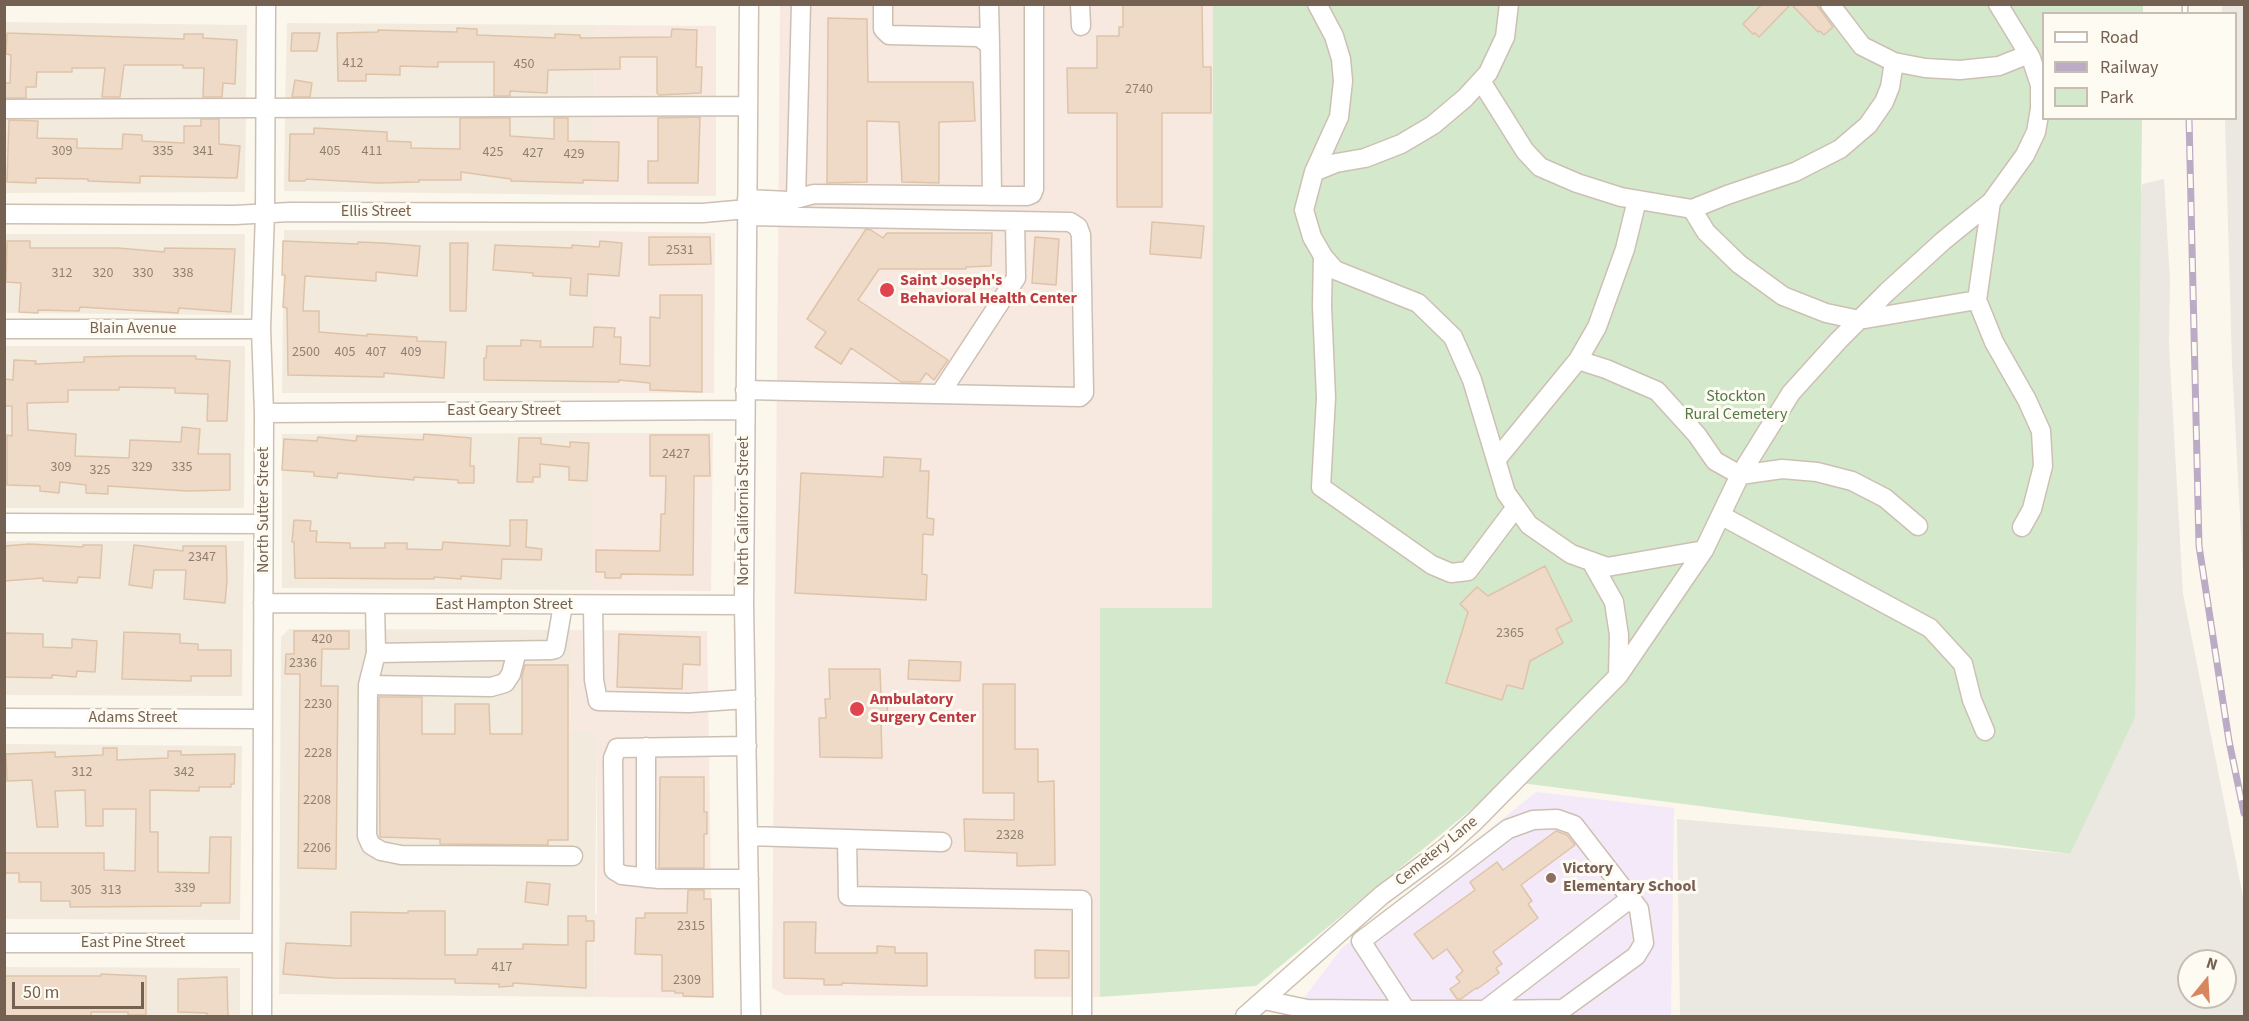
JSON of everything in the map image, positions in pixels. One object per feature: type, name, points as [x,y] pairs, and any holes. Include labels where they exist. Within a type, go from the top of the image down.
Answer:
[{"type":"street","name":"North Sutter Street","points":[[262,1017],[264,412],[261,329],[265,213],[266,4]]},
{"type":"street","name":"North California Street","points":[[749,4],[744,606],[751,1017]]},
{"type":"street","points":[[796,199],[801,4]]},
{"type":"street","points":[[883,4],[883,29],[889,35],[979,37],[990,45]]},
{"type":"street","points":[[990,4],[992,196]]},
{"type":"street","points":[[747,208],[814,194],[1028,196],[1034,189],[1034,4]]},
{"type":"street","points":[[1080,4],[1081,26]]},
{"type":"street","points":[[1317,4],[1334,36],[1341,59],[1343,81],[1339,117],[1314,172],[1304,210],[1311,237],[1323,256],[1335,270],[1418,303],[1453,337],[1472,380],[1506,494],[1529,525],[1572,554],[1607,567],[1704,550]]},
{"type":"street","points":[[1314,172],[1336,163],[1365,158],[1401,144],[1433,125],[1465,98],[1488,73],[1505,37],[1509,4]]},
{"type":"street","points":[[1830,4],[1862,46],[1894,62],[1925,68],[1960,70],[1999,66],[2029,54]]},
{"type":"street","points":[[1998,4],[2029,54],[2040,85],[2040,109],[2036,132],[2025,155],[1991,202],[1977,300],[1994,342],[2027,400],[2041,431],[2043,466],[2032,508],[2022,527]]},
{"type":"street","points":[[1481,81],[1525,151],[1540,167],[1577,183],[1637,200],[1692,209],[1795,172],[1840,149],[1868,125],[1884,102],[1890,87],[1894,62]]},
{"type":"street","points":[[4,109],[748,106]]},
{"type":"street","points":[[1496,460],[1578,360],[1600,318],[1625,249],[1637,200]]},
{"type":"street","name":"Cemetery Lane","points":[[1245,1017],[1382,895],[1443,850],[1475,821],[1618,676],[1704,550],[1740,476],[1791,393],[1859,320],[1935,249],[1991,202]]},
{"type":"street","points":[[745,390],[1080,397],[1084,393],[1082,235],[1078,227],[1070,222],[747,208]]},
{"type":"street","name":"Ellis Street","points":[[4,214],[703,213],[747,208]]},
{"type":"street","points":[[1692,209],[1706,232],[1739,264],[1783,296],[1826,313],[1859,320],[1977,300]]},
{"type":"street","points":[[940,394],[1016,278],[1016,221]]},
{"type":"street","points":[[1323,256],[1322,306],[1326,398],[1321,487],[1432,565],[1451,573],[1468,570],[1516,507]]},
{"type":"street","name":"Blain Avenue","points":[[4,329],[261,329]]},
{"type":"street","points":[[1578,360],[1658,391],[1697,435],[1715,461],[1740,476],[1782,469],[1817,472],[1852,481],[1885,498],[1918,525]]},
{"type":"street","name":"East Geary Street","points":[[264,412],[745,410]]},
{"type":"street","points":[[1722,516],[1930,628],[1963,664],[1972,700],[1985,731]]},
{"type":"street","points":[[4,523],[263,524]]},
{"type":"street","points":[[1591,561],[1614,602],[1619,635],[1618,676]]},
{"type":"street","name":"East Hampton Street","points":[[263,603],[744,606]]},
{"type":"street","points":[[375,604],[376,653],[368,685],[367,836],[371,845],[381,851],[401,855],[573,856]]},
{"type":"street","points":[[376,653],[555,649],[563,605]]},
{"type":"street","points":[[593,605],[594,680],[598,701],[689,704],[746,699]]},
{"type":"street","points":[[368,685],[491,687],[505,683],[511,674],[517,651]]},
{"type":"street","name":"Adams Street","points":[[4,718],[262,719]]},
{"type":"street","points":[[747,746],[617,748],[613,758],[614,870],[622,875],[646,878],[749,879]]},
{"type":"street","points":[[646,747],[646,878]]},
{"type":"street","points":[[1264,1000],[1307,1009],[1407,1010],[1563,1009],[1636,956],[1644,943],[1639,909],[1574,825],[1557,819],[1533,820],[1508,829],[1361,941],[1407,1010]]},
{"type":"street","points":[[748,836],[942,842]]},
{"type":"street","points":[[847,839],[848,896],[1082,900],[1082,1017]]},
{"type":"street","points":[[1485,1010],[1630,897]]},
{"type":"street","name":"East Pine Street","points":[[4,943],[262,943]]},
{"type":"shaded area","points":[[780,5],[1213,5],[1212,608],[1100,608],[1100,997],[785,995],[772,988]]},
{"type":"shaded area","points":[[2222,5],[2244,5],[2244,592],[2232,364],[2225,120],[2237,120],[2237,12],[2222,12]]},
{"type":"shaded area","points":[[5,22],[247,25],[246,103],[5,103]]},
{"type":"shaded area","points":[[287,23],[595,25],[594,106],[285,104]]},
{"type":"shaded area","points":[[595,25],[716,26],[716,107],[594,106]]},
{"type":"shaded area","points":[[246,111],[245,192],[5,193],[4,112]]},
{"type":"shaded area","points":[[285,112],[594,115],[593,195],[284,191]]},
{"type":"shaded area","points":[[594,115],[716,116],[716,196],[593,195]]},
{"type":"shaded area","points":[[2164,179],[2170,280],[2169,345],[2183,594],[2244,902],[2244,1016],[1680,1016],[1677,819],[2070,854],[2142,184]]},
{"type":"shaded area","points":[[284,230],[592,231],[592,393],[282,393]]},
{"type":"shaded area","points":[[592,231],[715,233],[714,393],[592,393]]},
{"type":"shaded area","points":[[4,234],[245,234],[244,315],[5,313]]},
{"type":"shaded area","points":[[5,346],[245,346],[244,508],[5,508]]},
{"type":"shaded area","points":[[591,433],[591,590],[282,588],[282,434]]},
{"type":"shaded area","points":[[591,433],[713,433],[711,591],[591,590]]},
{"type":"shaded area","points":[[5,541],[244,541],[242,696],[5,695]]},
{"type":"shaded area","points":[[289,629],[572,630],[570,731],[597,731],[594,997],[279,994],[281,637]]},
{"type":"shaded area","points":[[572,630],[707,631],[713,998],[594,997],[595,914],[597,913],[597,732],[570,731]]},
{"type":"shaded area","points":[[5,744],[242,746],[240,920],[5,919]]},
{"type":"shaded area","name":"Victory Elementary School","points":[[1536,792],[1674,808],[1671,1016],[1290,1016],[1342,948]]},
{"type":"shaded area","points":[[5,967],[240,968],[240,1016],[5,1016]]},
{"type":"green space","name":"Stockton Rural Cemetery","points":[[1213,5],[2143,5],[2143,12],[2042,12],[2042,120],[2142,120],[2135,717],[2070,854],[1506,781],[1256,986],[1100,997],[1100,608],[1212,608]]},
{"type":"building","points":[[1123,4],[1202,4],[1203,67],[1211,67],[1211,113],[1162,113],[1162,207],[1117,207],[1117,113],[1068,113],[1067,68],[1097,68],[1097,36],[1119,36],[1119,27],[1123,27]]},
{"type":"building","points":[[1762,4],[1791,4],[1759,37],[1743,24]]},
{"type":"building","points":[[1791,4],[1816,4],[1833,27],[1824,35],[1818,32]]},
{"type":"building","points":[[828,18],[867,19],[868,82],[973,82],[975,121],[939,122],[939,183],[902,182],[899,122],[867,121],[867,182],[827,183]]},
{"type":"building","points":[[457,28],[477,29],[477,35],[555,38],[555,34],[580,35],[580,38],[671,37],[672,29],[697,30],[696,67],[702,67],[701,93],[659,95],[657,93],[657,57],[620,57],[620,69],[548,70],[547,93],[510,91],[510,96],[494,96],[494,62],[438,62],[438,67],[400,66],[400,75],[366,74],[366,81],[338,81],[337,33],[378,32],[378,30],[457,32]]},
{"type":"building","points":[[7,33],[184,39],[184,34],[203,34],[203,38],[237,40],[235,84],[223,83],[222,97],[203,97],[204,68],[183,68],[183,65],[124,65],[120,97],[102,97],[105,68],[72,68],[72,72],[37,72],[36,87],[26,87],[26,98],[4,98],[4,83],[10,83],[11,55],[6,54]]},
{"type":"building","points":[[292,33],[320,33],[317,51],[291,51]]},
{"type":"building","points":[[295,80],[312,83],[310,97],[292,97]]},
{"type":"building","points":[[700,117],[698,183],[648,183],[648,161],[658,161],[658,118]]},
{"type":"building","points":[[460,118],[510,118],[510,136],[554,139],[554,118],[568,118],[568,141],[619,142],[618,181],[583,180],[583,183],[511,181],[511,179],[461,172],[461,180],[378,183],[306,179],[305,181],[289,181],[290,134],[314,134],[314,128],[387,132],[387,141],[411,142],[411,148],[460,149]]},
{"type":"building","points":[[201,119],[219,119],[219,144],[240,146],[237,178],[140,176],[140,183],[36,178],[36,183],[7,182],[9,120],[38,121],[37,138],[77,139],[77,148],[122,149],[123,134],[142,135],[142,141],[184,143],[184,126],[201,126]]},
{"type":"building","points":[[1152,222],[1204,226],[1201,258],[1150,254]]},
{"type":"building","points":[[866,229],[883,238],[887,233],[992,233],[991,266],[966,267],[966,269],[879,269],[858,300],[948,360],[934,380],[926,373],[920,382],[901,382],[851,348],[841,364],[815,347],[826,332],[807,319]]},
{"type":"building","points":[[649,237],[710,237],[711,264],[649,265]]},
{"type":"building","points":[[1035,237],[1059,239],[1056,285],[1032,283]]},
{"type":"building","points":[[7,241],[30,241],[30,248],[118,248],[164,252],[165,248],[235,249],[231,312],[179,308],[178,313],[80,307],[79,311],[19,312],[21,283],[6,282]]},
{"type":"building","points":[[283,241],[420,246],[417,276],[376,272],[376,281],[305,276],[303,311],[319,311],[319,332],[417,337],[417,341],[446,342],[444,378],[384,373],[384,377],[288,375],[287,308],[283,307],[285,275],[282,275]]},
{"type":"building","points":[[600,241],[622,243],[619,276],[588,274],[587,296],[570,295],[571,278],[533,276],[533,273],[493,270],[495,245],[599,247]]},
{"type":"building","points":[[450,243],[468,243],[466,311],[450,311]]},
{"type":"building","points":[[660,295],[702,295],[702,392],[650,390],[650,383],[619,380],[619,382],[484,380],[484,358],[486,358],[487,346],[521,346],[521,340],[541,341],[540,347],[593,347],[594,327],[615,328],[614,337],[621,337],[620,364],[650,366],[650,317],[660,318]]},
{"type":"building","points":[[196,356],[196,359],[230,361],[227,421],[207,421],[208,394],[175,393],[175,388],[119,387],[119,390],[68,390],[68,402],[27,403],[28,430],[76,434],[75,456],[129,458],[130,440],[181,442],[182,427],[200,429],[198,454],[230,454],[230,490],[187,491],[108,486],[108,494],[86,493],[86,485],[60,482],[59,493],[40,491],[40,486],[7,485],[7,435],[12,436],[12,406],[4,406],[5,379],[13,380],[14,360],[36,361],[35,364],[84,362],[84,357]]},
{"type":"building","points":[[424,434],[471,438],[470,466],[474,466],[474,483],[458,483],[458,480],[414,477],[414,480],[338,473],[337,478],[314,476],[314,472],[282,470],[284,439],[317,441],[318,437],[356,441],[357,436],[423,440]]},
{"type":"building","points":[[650,435],[709,435],[710,476],[694,476],[693,575],[621,574],[621,578],[605,578],[605,572],[596,572],[596,550],[660,551],[661,514],[665,514],[666,476],[650,476]]},
{"type":"building","points":[[519,438],[541,438],[541,444],[570,447],[570,442],[589,443],[587,481],[569,480],[569,467],[540,464],[540,477],[533,477],[533,482],[517,482]]},
{"type":"building","points":[[884,457],[921,459],[920,471],[929,471],[927,518],[934,519],[933,535],[923,534],[922,574],[927,575],[926,600],[795,593],[801,473],[883,477]]},
{"type":"building","points":[[294,520],[311,521],[310,531],[317,531],[316,542],[350,543],[350,548],[385,548],[385,543],[407,543],[407,549],[442,550],[443,542],[510,546],[510,520],[527,520],[526,547],[542,549],[541,560],[502,559],[501,579],[461,576],[461,579],[434,577],[434,579],[295,578],[294,542],[292,542]]},
{"type":"building","points":[[30,544],[83,547],[83,545],[102,545],[100,578],[78,577],[77,583],[43,581],[43,578],[4,581],[4,546]]},
{"type":"building","points":[[134,545],[183,551],[183,546],[226,546],[225,603],[184,599],[186,570],[154,570],[152,588],[129,585]]},
{"type":"building","points":[[1545,566],[1572,621],[1556,629],[1563,643],[1530,661],[1523,689],[1507,685],[1502,700],[1446,683],[1468,612],[1460,604],[1477,587],[1488,596]]},
{"type":"building","points":[[294,631],[349,631],[349,649],[322,649],[321,686],[338,686],[336,869],[298,868],[300,674],[285,674],[286,654],[294,654]]},
{"type":"building","points":[[124,632],[180,634],[180,643],[198,644],[198,650],[231,650],[231,676],[191,676],[191,681],[122,679]]},
{"type":"building","points":[[4,633],[43,634],[43,647],[72,648],[72,639],[97,641],[95,672],[77,671],[76,677],[52,675],[52,678],[4,677]]},
{"type":"building","points":[[619,634],[700,637],[700,665],[683,664],[682,689],[617,687]]},
{"type":"building","points":[[909,660],[961,662],[960,681],[908,679]]},
{"type":"building","points":[[525,665],[568,665],[568,840],[548,840],[548,845],[440,844],[440,839],[380,837],[379,697],[422,697],[422,734],[455,734],[455,704],[489,704],[490,734],[522,734],[522,676]]},
{"type":"building","name":"Ambulatory Surgery Center","points":[[829,669],[880,669],[881,697],[887,697],[888,722],[881,722],[882,758],[820,757],[819,718],[826,718],[825,699],[830,699]]},
{"type":"building","points":[[983,684],[1015,684],[1015,749],[1038,749],[1038,782],[1054,781],[1055,865],[1017,866],[1017,853],[965,851],[964,819],[1014,820],[1014,793],[983,793]]},
{"type":"building","points":[[103,748],[117,748],[117,760],[168,758],[168,751],[181,751],[181,755],[235,754],[234,784],[231,784],[231,787],[199,787],[199,791],[150,790],[150,832],[158,832],[158,872],[209,873],[210,837],[231,837],[230,903],[201,903],[201,906],[70,907],[70,901],[41,901],[41,882],[19,882],[19,873],[4,873],[4,853],[104,853],[104,870],[135,871],[136,809],[103,809],[103,826],[86,826],[85,790],[55,791],[58,827],[37,827],[32,780],[7,781],[6,754],[55,752],[55,757],[103,755]]},
{"type":"building","points":[[660,777],[704,777],[704,812],[707,812],[707,834],[704,834],[704,868],[659,868]]},
{"type":"building","points":[[1556,831],[1567,835],[1575,845],[1521,885],[1532,901],[1528,904],[1538,918],[1493,952],[1502,964],[1496,968],[1499,973],[1461,999],[1457,999],[1450,989],[1460,982],[1456,977],[1463,971],[1447,949],[1433,959],[1414,934],[1475,890],[1470,882],[1497,862],[1503,870]]},
{"type":"building","points":[[527,882],[550,884],[548,905],[525,902]]},
{"type":"building","points":[[688,890],[704,890],[704,899],[711,899],[713,997],[683,996],[683,993],[675,993],[675,991],[662,991],[662,955],[635,954],[636,918],[645,918],[645,913],[687,913]]},
{"type":"building","points":[[408,911],[445,911],[445,955],[477,955],[478,949],[523,949],[523,944],[568,945],[568,916],[586,916],[586,921],[594,921],[594,941],[586,941],[586,988],[513,983],[513,986],[499,987],[499,984],[455,983],[455,979],[333,978],[283,974],[286,943],[351,946],[351,912],[408,913]]},
{"type":"building","points":[[784,922],[816,922],[815,953],[877,953],[877,946],[895,947],[895,953],[927,953],[927,986],[842,983],[842,985],[824,985],[824,979],[784,978]]},
{"type":"building","points":[[1035,950],[1069,951],[1069,978],[1035,978]]},
{"type":"building","points":[[101,974],[146,976],[146,1015],[128,1015],[128,1012],[91,1012],[91,1016],[4,1016],[4,976],[101,976]]},
{"type":"building","points":[[227,977],[228,1017],[207,1017],[207,1013],[178,1012],[178,979]]},
{"type":"railway","points":[[2185,4],[2185,12]]},
{"type":"railway","points":[[2189,120],[2199,546],[2229,741],[2244,813]]},
{"type":"place","name":"Saint Joseph's Behavioral Health Center","points":[[887,290]]},
{"type":"place","name":"Ambulatory Surgery Center","points":[[857,709]]},
{"type":"place","name":"Victory Elementary School","points":[[1551,878]]}]
